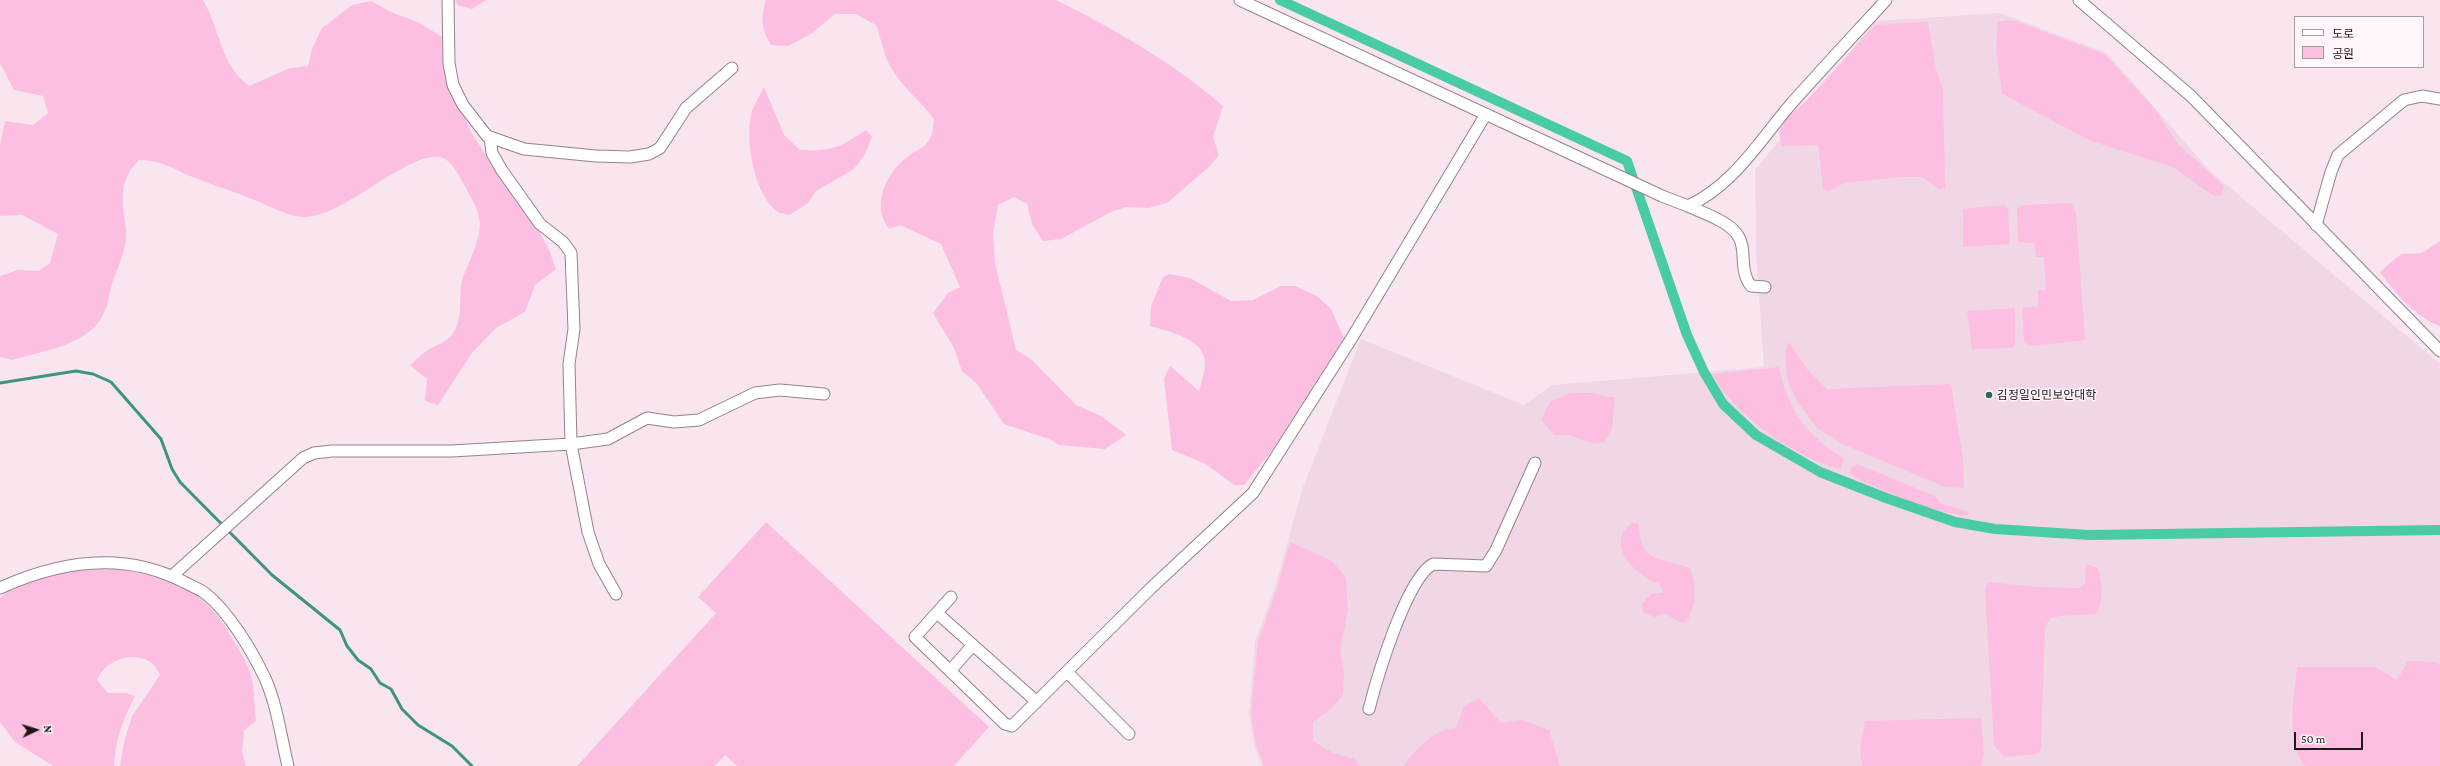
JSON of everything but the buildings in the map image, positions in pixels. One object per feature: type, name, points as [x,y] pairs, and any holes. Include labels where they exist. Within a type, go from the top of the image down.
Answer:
[{"type":"street","points":[[448,0],[450,63],[453,85],[463,105],[479,127],[490,137],[524,149],[554,153],[630,157],[649,154],[660,148],[686,108],[732,68]]},
{"type":"street","points":[[1240,0],[1727,225],[1737,234],[1742,249],[1744,278],[1751,286],[1765,287]]},
{"type":"street","points":[[1688,206],[1702,200],[1721,186],[1792,103],[1886,0]]},
{"type":"street","points":[[2079,0],[2191,96],[2440,351]]},
{"type":"street","points":[[2316,225],[2331,172],[2338,155],[2404,100],[2422,96],[2440,99]]},
{"type":"street","points":[[951,597],[915,637],[1005,724],[1012,726],[1151,588],[1253,493],[1353,336],[1486,114]]},
{"type":"street","points":[[490,137],[492,153],[501,169],[540,224],[562,242],[571,253],[574,329],[569,364],[571,444],[588,532],[599,564],[616,594]]},
{"type":"street","points":[[172,576],[271,485],[303,458],[314,453],[332,451],[452,450],[571,444],[608,439],[647,418],[674,422],[699,420],[755,393],[780,390],[824,394]]},
{"type":"street","points":[[1369,709],[1378,673],[1419,577],[1433,564],[1486,566],[1496,550],[1535,463]]},
{"type":"street","points":[[0,588],[36,572],[67,565],[94,563],[124,564],[172,576],[205,594],[245,641],[265,679],[288,766]]},
{"type":"street","points":[[937,613],[972,646],[1037,702]]},
{"type":"street","points":[[950,671],[972,646]]},
{"type":"street","points":[[1067,672],[1129,734]]},
{"type":"shaded area","name":"김정일인민보안대학","points":[[2000,13],[2107,53],[2209,170],[2440,364],[2440,738],[2418,766],[1262,766],[1254,745],[1249,715],[1255,642],[1275,588],[1302,490],[1361,339],[1524,405],[1552,385],[1764,367],[1756,253],[1755,170],[1875,21]]},
{"type":"green space","points":[[0,0],[203,0],[209,11],[226,56],[239,77],[249,86],[290,68],[308,66],[312,49],[322,28],[352,5],[371,1],[393,13],[418,22],[445,39],[460,105],[471,132],[496,171],[525,204],[549,250],[556,269],[535,285],[525,312],[496,328],[472,353],[438,405],[425,401],[427,379],[410,365],[426,351],[449,338],[456,329],[459,315],[462,280],[471,258],[480,228],[480,220],[475,205],[458,174],[448,161],[445,159],[432,157],[416,162],[338,207],[319,215],[303,217],[280,211],[250,198],[189,176],[170,166],[157,162],[139,160],[132,168],[128,176],[123,192],[123,209],[126,228],[125,247],[113,282],[106,309],[97,324],[88,333],[77,340],[51,350],[12,360],[0,357],[0,276],[18,270],[39,271],[50,263],[58,234],[22,215],[0,216],[0,145],[5,121],[33,125],[48,113],[43,96],[14,90],[0,63]]},
{"type":"green space","points":[[455,0],[486,0],[472,9],[458,5]]},
{"type":"green space","points":[[766,0],[1056,0],[1100,23],[1164,61],[1223,106],[1213,137],[1219,155],[1210,166],[1167,203],[1149,208],[1126,207],[1111,212],[1061,239],[1043,241],[1032,224],[1027,204],[1014,197],[998,205],[993,233],[995,263],[1016,350],[1032,360],[1076,405],[1101,416],[1126,435],[1105,449],[1059,445],[1049,439],[1004,424],[977,384],[962,371],[954,348],[933,313],[948,293],[960,287],[941,244],[900,225],[889,229],[881,209],[881,199],[888,179],[902,162],[927,143],[933,130],[934,119],[893,72],[885,55],[876,25],[855,14],[835,14],[811,34],[788,46],[771,45],[763,24],[763,12]]},
{"type":"green space","points":[[2008,20],[2016,21],[2104,54],[2154,108],[2178,144],[2224,186],[2221,195],[2214,196],[2173,167],[2091,141],[2002,94],[1996,47],[1998,22]]},
{"type":"green space","points":[[1928,22],[1936,69],[1943,90],[1945,187],[1939,190],[1922,177],[1900,177],[1844,183],[1828,192],[1823,188],[1818,145],[1782,146],[1779,132],[1787,118],[1810,97],[1875,25]]},
{"type":"green space","points":[[764,87],[784,135],[800,150],[820,150],[835,147],[849,141],[866,130],[872,137],[864,156],[854,169],[816,191],[807,204],[789,215],[776,211],[768,202],[757,179],[750,152],[749,126],[751,115]]},
{"type":"green space","points":[[2071,203],[2076,213],[2085,339],[2080,341],[2028,346],[2024,342],[2022,308],[2038,306],[2038,290],[2046,290],[2044,257],[2036,257],[2034,243],[2018,242],[2017,209],[2021,205]]},
{"type":"green space","points":[[2003,205],[2008,208],[2010,244],[1963,247],[1963,209]]},
{"type":"green space","points":[[2440,241],[2440,326],[2422,317],[2406,304],[2380,272],[2402,254],[2422,253]]},
{"type":"green space","points":[[1170,274],[1190,278],[1231,301],[1253,300],[1281,286],[1295,286],[1317,296],[1331,309],[1344,338],[1273,449],[1244,485],[1234,485],[1206,464],[1172,450],[1164,379],[1170,366],[1199,391],[1205,364],[1204,355],[1193,342],[1176,334],[1150,326],[1151,306],[1163,277]]},
{"type":"green space","points":[[2015,308],[2015,346],[2009,348],[1972,349],[1967,311]]},
{"type":"green space","points":[[1789,342],[1807,369],[1827,389],[1951,384],[1963,459],[1964,488],[1945,487],[1840,443],[1817,428],[1799,404],[1787,380],[1785,351]]},
{"type":"green space","points":[[1779,367],[1788,396],[1801,420],[1809,431],[1819,440],[1844,458],[1840,469],[1804,455],[1767,433],[1722,390],[1712,374]]},
{"type":"green space","points":[[1570,393],[1590,393],[1615,398],[1612,429],[1605,442],[1595,444],[1569,435],[1554,435],[1541,420],[1550,402]]},
{"type":"green space","points":[[1857,464],[1935,496],[1940,503],[1967,511],[1968,516],[1953,514],[1924,506],[1896,496],[1855,478],[1850,473],[1851,467]]},
{"type":"green space","points":[[766,522],[989,727],[954,766],[737,766],[725,755],[715,766],[577,766],[716,613],[698,597]]},
{"type":"green space","points":[[1632,523],[1639,524],[1640,537],[1647,552],[1660,560],[1690,568],[1694,582],[1695,596],[1690,616],[1686,622],[1679,622],[1666,614],[1654,617],[1643,612],[1642,603],[1651,594],[1663,593],[1660,584],[1642,575],[1633,567],[1626,559],[1622,550],[1621,541],[1624,532]]},
{"type":"green space","points":[[1290,542],[1332,561],[1346,578],[1348,609],[1340,650],[1344,674],[1343,694],[1332,708],[1313,722],[1313,741],[1331,752],[1354,759],[1360,766],[1264,766],[1256,744],[1251,714],[1258,642],[1277,589]]},
{"type":"green space","points":[[2086,564],[2098,568],[2099,573],[2101,598],[2099,609],[2096,614],[2050,618],[2045,627],[2041,745],[2039,754],[2004,757],[1994,745],[1985,589],[1988,582],[2037,587],[2080,588],[2085,584]]},
{"type":"green space","points":[[116,569],[156,577],[188,590],[201,599],[225,626],[247,665],[253,684],[256,721],[244,730],[242,752],[246,766],[120,766],[124,742],[132,716],[160,675],[155,666],[147,660],[138,657],[128,657],[118,660],[102,671],[97,680],[108,693],[126,693],[135,696],[120,730],[116,746],[114,766],[53,766],[15,742],[0,722],[0,598],[25,582],[55,573]]},
{"type":"green space","points":[[2408,661],[2436,662],[2440,664],[2440,766],[2305,766],[2299,756],[2293,732],[2292,719],[2297,667],[2375,667],[2397,680]]},
{"type":"green space","points":[[1479,698],[1501,723],[1523,720],[1549,730],[1560,766],[1404,766],[1414,753],[1427,741],[1441,732],[1456,728],[1464,706]]},
{"type":"green space","points":[[1981,718],[1984,754],[1981,766],[1862,766],[1860,749],[1865,721]]},
{"type":"waterway","points":[[1280,0],[1627,161],[1687,335],[1704,372],[1723,404],[1756,435],[1820,472],[1886,498],[1955,522],[1995,529],[2089,535],[2440,530]]},
{"type":"waterway","points":[[0,383],[76,371],[93,374],[111,382],[161,439],[172,469],[180,482],[272,575],[340,630],[347,646],[358,660],[371,669],[380,683],[391,689],[402,709],[418,725],[452,746],[472,766]]},
{"type":"place","name":"김정일인민보안대학","points":[[1989,395]]}]
